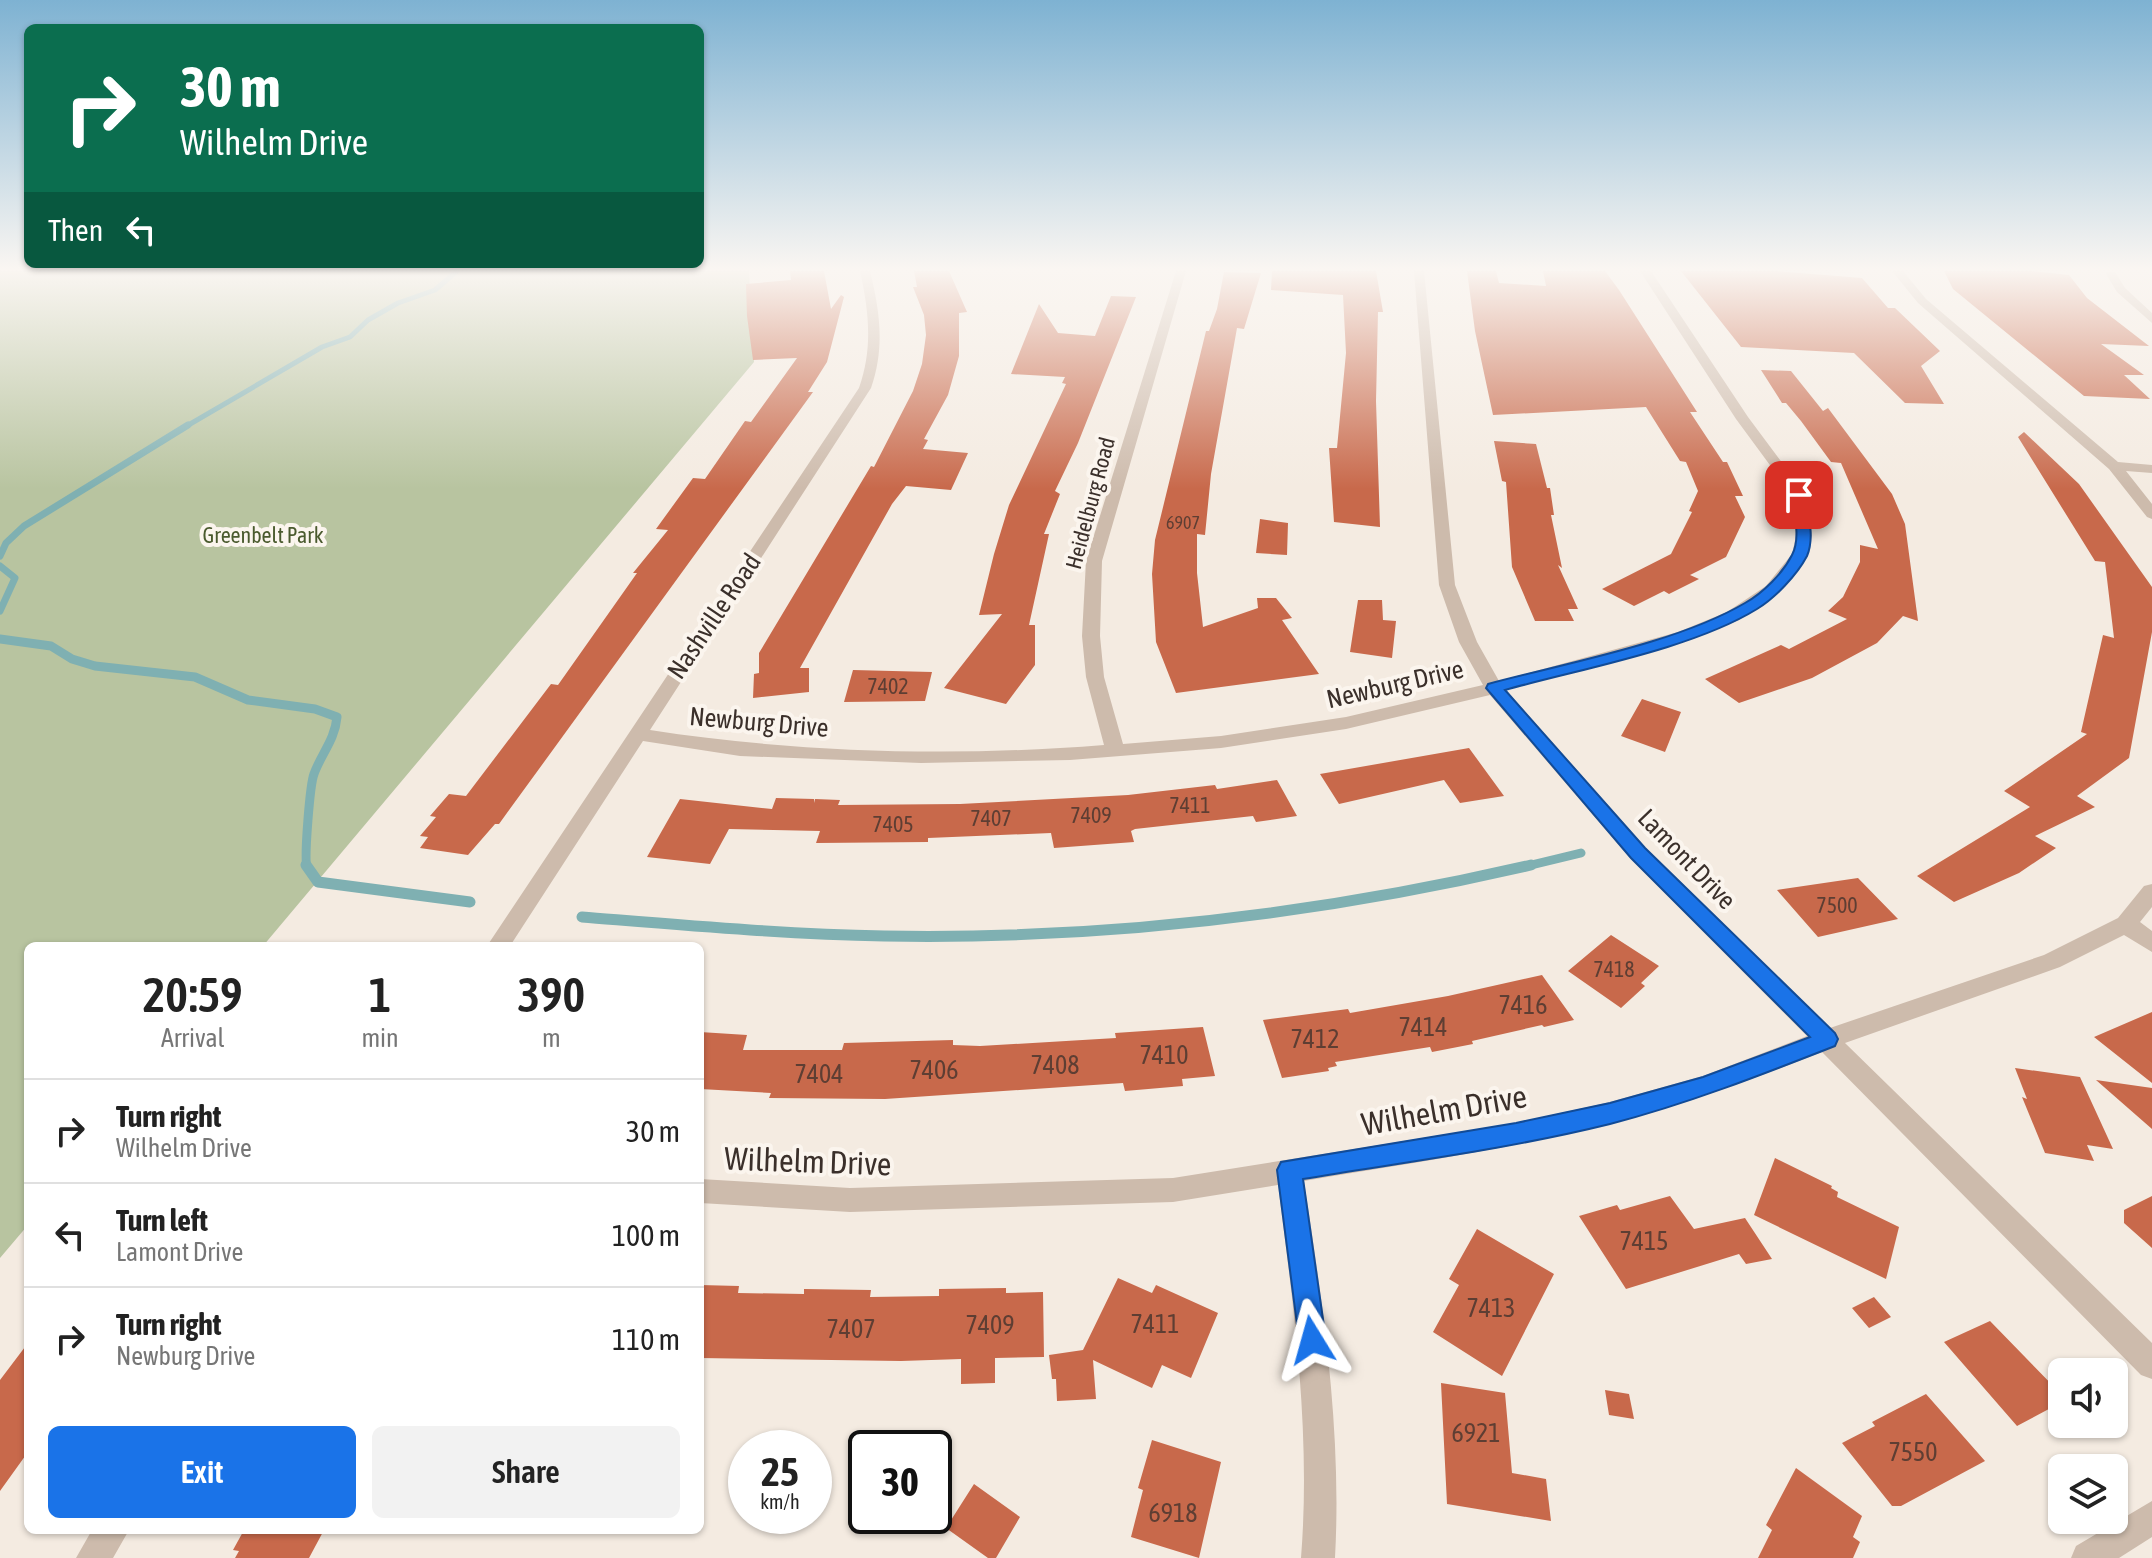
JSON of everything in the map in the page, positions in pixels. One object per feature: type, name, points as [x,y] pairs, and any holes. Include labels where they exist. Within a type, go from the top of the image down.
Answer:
[{"type":"street","name":"Nashville Road","points":[[501,942],[865,388],[876,344]]},
{"type":"street","name":"Heidelburg Road","points":[[1115,750],[1094,663],[1091,599],[1094,561],[1159,344]]},
{"type":"street","name":"Lamont Drive","points":[[1425,344],[1447,585],[1468,642],[1494,688],[1638,853],[2152,1364]]},
{"type":"street","name":"Newburg Drive","points":[[635,734],[740,750],[855,756],[982,756],[1115,750],[1282,734],[1346,723],[1494,688],[1709,627],[1751,607],[1772,590],[1800,555],[1804,536],[1799,495],[1693,344]]},
{"type":"street","points":[[1972,344],[2114,466],[2152,514]]},
{"type":"street","points":[[2114,466],[2152,469]]},
{"type":"street","name":"Wilhelm Drive","points":[[704,1191],[850,1200],[1173,1190],[1516,1134],[1610,1113],[1706,1086],[1827,1039],[2052,961],[2126,924],[2152,892]]},
{"type":"street","points":[[2126,924],[2152,943]]},
{"type":"street","points":[[1289,1170],[1316,1368],[1323,1510],[1318,1558]]},
{"type":"street","points":[[2088,1558],[2152,1518]]},
{"type":"street","points":[[93,1558],[109,1534]]},
{"type":"green space","name":"Greenbelt Park","points":[[0,344],[753,344],[754,362],[266,942],[24,942],[24,1230],[0,1258]]},
{"type":"building","points":[[751,344],[832,344],[827,362],[808,392],[813,392],[499,824],[495,824],[468,855],[420,848],[428,837],[420,836],[436,817],[430,816],[449,794],[466,796],[551,684],[558,685],[637,573],[633,573],[668,530],[656,529],[693,478],[705,479],[745,421],[751,422],[797,358],[753,360]]},
{"type":"building","points":[[925,344],[959,344],[959,356],[948,395],[924,439],[928,440],[923,449],[968,453],[951,490],[906,486],[892,504],[800,668],[809,668],[809,692],[753,698],[754,674],[759,673],[759,653],[871,466],[874,467],[913,391]]},
{"type":"building","points":[[1023,344],[1117,344],[1078,443],[1055,491],[1060,494],[1044,534],[1049,534],[1029,625],[1035,625],[1035,665],[1006,704],[944,688],[1002,614],[979,615],[994,554],[1009,505],[1066,384],[1062,383],[1065,377],[1011,374]]},
{"type":"building","points":[[1203,344],[1234,344],[1211,474],[1205,535],[1197,534],[1197,573],[1203,627],[1258,608],[1257,598],[1276,598],[1292,618],[1282,620],[1319,674],[1176,693],[1156,642],[1152,574],[1155,540]]},
{"type":"building","points":[[1346,344],[1377,344],[1380,527],[1334,522],[1329,448],[1337,448]]},
{"type":"building","points":[[1478,344],[1653,344],[1697,412],[1690,412],[1723,462],[1727,462],[1743,496],[1735,496],[1745,517],[1726,557],[1690,575],[1699,579],[1634,606],[1602,589],[1671,554],[1692,512],[1689,511],[1698,491],[1686,462],[1680,461],[1646,407],[1493,415]]},
{"type":"building","points":[[1738,344],[1932,344],[1940,351],[1921,366],[1944,404],[1905,403],[1854,353],[1741,347]]},
{"type":"building","points":[[2020,344],[2146,344],[2149,346],[2101,344],[2144,375],[2124,375],[2150,399],[2084,396]]},
{"type":"building","points":[[1761,370],[1791,371],[1823,411],[1828,408],[1892,494],[1905,524],[1918,621],[1903,616],[1877,643],[1812,678],[1739,703],[1705,679],[1781,645],[1789,649],[1847,619],[1828,611],[1843,597],[1860,562],[1860,545],[1878,549],[1841,463],[1831,462],[1801,421],[1786,403],[1782,403]]},
{"type":"building","points":[[2024,432],[2079,484],[2152,587],[2152,632],[2129,758],[2077,796],[2095,807],[2035,836],[2056,848],[2019,873],[1954,902],[1917,876],[2030,807],[2004,791],[2087,734],[2081,732],[2103,635],[2114,638],[2105,562],[2095,561],[2018,437]]},
{"type":"building","points":[[1494,441],[1536,444],[1547,488],[1550,488],[1554,515],[1551,515],[1562,568],[1558,565],[1578,609],[1568,609],[1574,621],[1535,621],[1512,567],[1506,482],[1502,481]]},
{"type":"building","points":[[1260,519],[1288,523],[1287,555],[1256,553]]},
{"type":"building","points":[[1358,600],[1382,600],[1383,620],[1396,621],[1392,658],[1350,652]]},
{"type":"building","points":[[853,670],[932,672],[925,701],[844,702]]},
{"type":"building","points":[[1642,699],[1681,712],[1665,752],[1621,736]]},
{"type":"building","points":[[1469,748],[1504,796],[1460,803],[1444,780],[1339,804],[1320,774]]},
{"type":"building","points":[[1277,780],[1297,816],[1256,822],[1253,816],[1135,829],[1131,831],[1134,842],[1054,848],[1051,833],[928,838],[928,842],[816,843],[820,831],[729,829],[710,864],[647,857],[680,799],[772,809],[776,798],[814,799],[814,803],[815,799],[840,800],[838,805],[960,804],[1128,795],[1215,785],[1217,789]]},
{"type":"building","points":[[1858,878],[1898,919],[1818,937],[1777,890]]},
{"type":"building","points":[[1611,935],[1659,966],[1641,983],[1645,986],[1621,1008],[1568,971]]},
{"type":"building","points":[[1542,975],[1574,1020],[1432,1052],[1430,1047],[1335,1062],[1337,1066],[1328,1068],[1329,1071],[1282,1078],[1263,1020],[1348,1009],[1350,1013]]},
{"type":"building","points":[[2152,1012],[2152,1083],[2094,1037]]},
{"type":"building","points":[[1203,1027],[1215,1076],[1182,1079],[1183,1086],[1125,1091],[1123,1083],[885,1099],[769,1098],[771,1093],[704,1089],[704,1032],[747,1035],[743,1050],[842,1050],[844,1043],[953,1040],[953,1045],[980,1046],[1116,1038],[1115,1033]]},
{"type":"building","points":[[2015,1068],[2080,1077],[2113,1149],[2087,1145],[2094,1161],[2045,1153],[2022,1097],[2027,1099]]},
{"type":"building","points":[[2096,1080],[2152,1088],[2152,1129]]},
{"type":"building","points":[[1775,1158],[1832,1186],[1838,1192],[1837,1197],[1899,1227],[1886,1279],[1754,1215]]},
{"type":"building","points":[[1670,1196],[1694,1229],[1745,1218],[1772,1259],[1746,1264],[1739,1254],[1626,1289],[1579,1216],[1617,1205],[1620,1210]]},
{"type":"building","points":[[2152,1196],[2152,1248],[2124,1223],[2124,1210]]},
{"type":"building","points":[[1477,1229],[1554,1274],[1502,1376],[1433,1332],[1459,1285],[1449,1279]]},
{"type":"building","points":[[1118,1278],[1152,1293],[1156,1285],[1218,1313],[1191,1378],[1162,1365],[1152,1388],[1093,1360],[1096,1399],[1057,1401],[1056,1379],[1052,1379],[1049,1355],[1083,1350]]},
{"type":"building","points":[[704,1285],[739,1286],[738,1293],[804,1294],[804,1289],[871,1290],[870,1297],[939,1296],[939,1289],[1006,1288],[1006,1293],[1043,1292],[1044,1357],[995,1358],[995,1383],[961,1384],[961,1359],[704,1358]]},
{"type":"building","points":[[1874,1297],[1891,1317],[1869,1328],[1852,1308]]},
{"type":"building","points":[[1990,1321],[2048,1381],[2048,1409],[2017,1426],[1944,1342]]},
{"type":"building","points":[[24,1348],[24,1458],[0,1491],[0,1380]]},
{"type":"building","points":[[1441,1383],[1505,1393],[1512,1473],[1546,1479],[1551,1521],[1447,1504]]},
{"type":"building","points":[[1605,1390],[1629,1394],[1634,1419],[1609,1415]]},
{"type":"building","points":[[1926,1394],[1985,1461],[1901,1506],[1892,1506],[1842,1443],[1875,1426],[1872,1422]]},
{"type":"building","points":[[1152,1440],[1221,1462],[1199,1558],[1131,1537],[1143,1490],[1138,1488]]},
{"type":"building","points":[[1796,1468],[1862,1516],[1853,1537],[1860,1542],[1853,1558],[1758,1558],[1772,1530],[1766,1525]]},
{"type":"building","points":[[974,1484],[1020,1517],[996,1558],[988,1558],[952,1532],[952,1519]]},
{"type":"building","points":[[242,1534],[322,1534],[309,1558],[235,1558],[239,1551],[233,1550]]},
{"type":"waterway","points":[[185,427],[331,344]]},
{"type":"waterway","points":[[0,556],[6,543],[24,526],[188,425]]},
{"type":"waterway","points":[[0,566],[15,578],[0,611]]},
{"type":"waterway","points":[[0,639],[51,646],[72,659],[95,666],[195,677],[248,700],[315,709],[337,717],[334,733],[312,780],[307,866]]},
{"type":"waterway","points":[[1523,867],[1581,853]]},
{"type":"waterway","points":[[582,917],[846,935],[1047,933],[1128,928],[1291,910],[1531,865]]},
{"type":"waterway","points":[[307,866],[318,882],[470,902]]},
{"type":"route","points":[[1312,1340],[1289,1170],[1516,1134],[1610,1113],[1706,1086],[1827,1039],[1638,853],[1494,688],[1684,636],[1751,607],[1772,590],[1800,555],[1804,536],[1799,495]]}]
